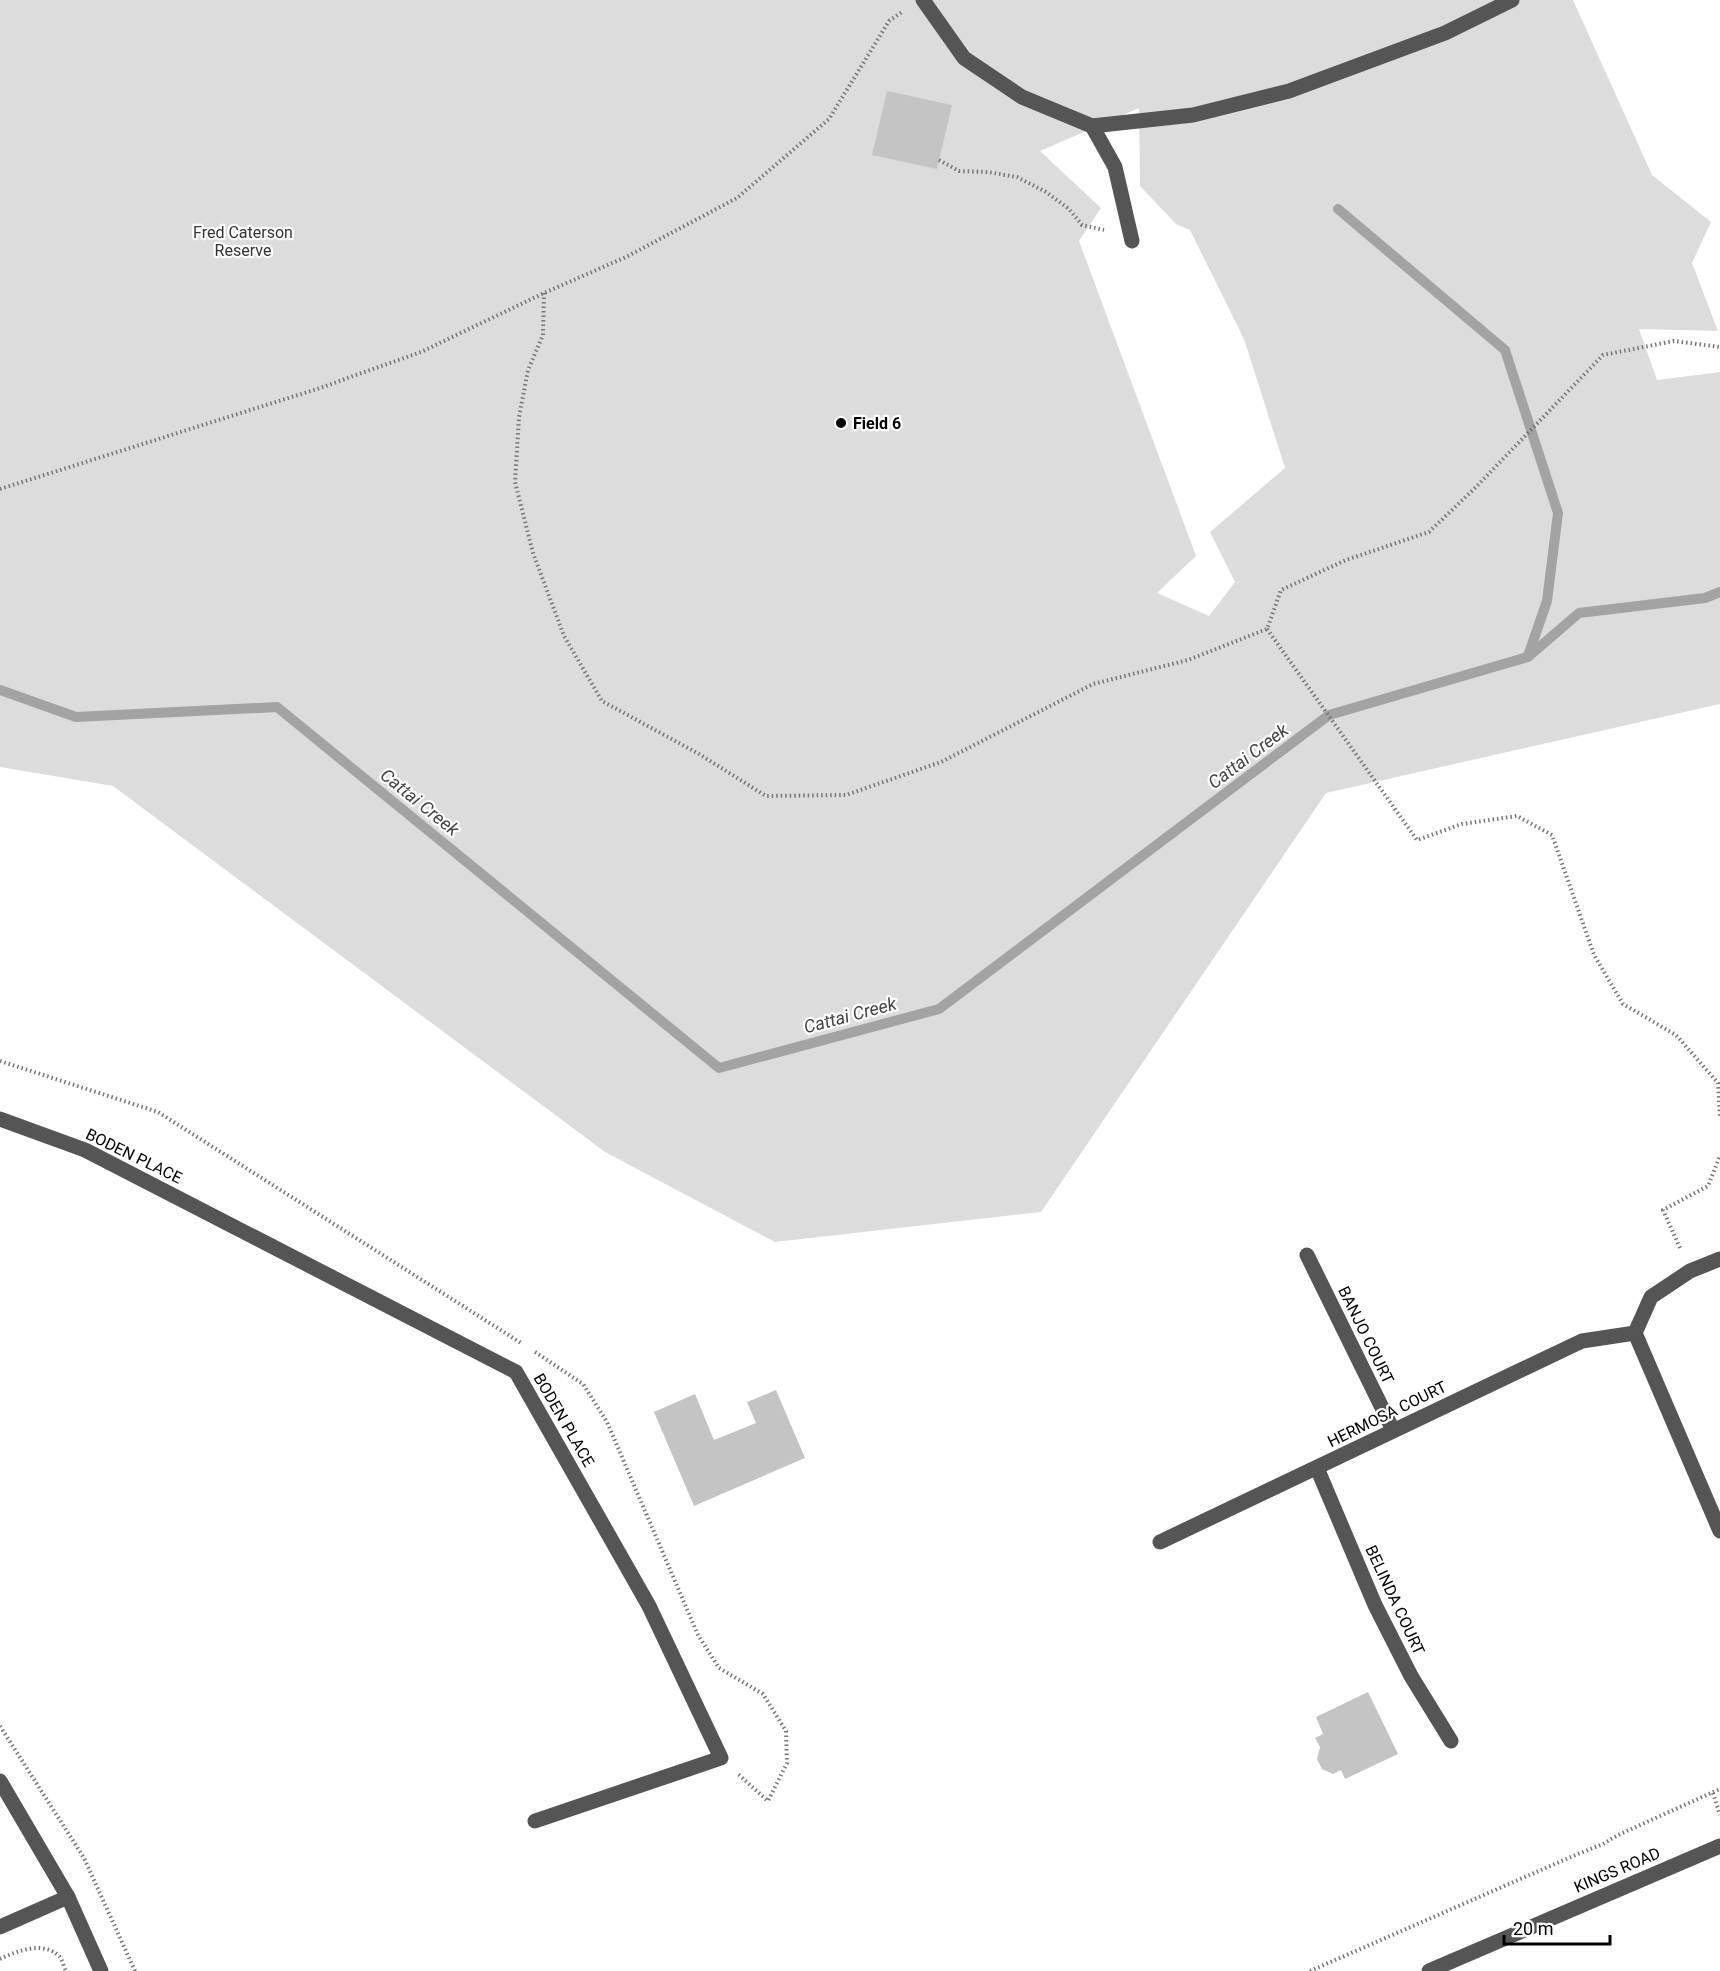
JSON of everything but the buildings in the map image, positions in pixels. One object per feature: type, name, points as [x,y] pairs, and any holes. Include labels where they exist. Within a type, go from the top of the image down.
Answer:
[{"type":"street","points":[[923,0],[964,58],[1022,97],[1092,126],[1193,115],[1288,91],[1445,33],[1512,0]]},
{"type":"street","points":[[1092,126],[1115,167],[1132,241]]},
{"type":"street","name":"BODEN PLACE","points":[[0,1119],[85,1150],[516,1372],[649,1606],[721,1758]]},
{"type":"street","name":"BANJO COURT","points":[[1307,1255],[1393,1430]]},
{"type":"street","points":[[1720,1259],[1690,1271],[1651,1297],[1635,1333],[1720,1531]]},
{"type":"street","name":"HERMOSA COURT","points":[[1160,1542],[1582,1341],[1635,1333]]},
{"type":"street","name":"BELINDA COURT","points":[[1317,1468],[1375,1605],[1411,1676],[1451,1741]]},
{"type":"street","points":[[535,1821],[721,1758]]},
{"type":"street","points":[[0,1781],[68,1897],[101,1971]]},
{"type":"street","name":"KINGS ROAD","points":[[1429,1971],[1720,1846]]},
{"type":"street","points":[[0,1928],[68,1897]]},
{"type":"path","points":[[0,489],[317,389],[411,356],[626,257],[737,198],[829,119],[890,21],[909,7]]},
{"type":"path","points":[[939,160],[959,171],[988,172],[1017,177],[1046,192],[1069,209],[1082,225],[1103,229],[1132,241]]},
{"type":"path","points":[[544,293],[543,335],[528,370],[519,417],[515,482],[532,553],[564,636],[602,701],[699,754],[766,796],[846,795],[941,762],[1093,684],[1188,660],[1267,629],[1281,590],[1346,560],[1429,532],[1603,355],[1674,341],[1720,347]]},
{"type":"path","points":[[1267,629],[1417,840],[1462,824],[1517,816],[1552,835],[1594,955],[1623,1004],[1676,1035],[1718,1083],[1720,1117]]},
{"type":"path","points":[[0,1061],[158,1112],[584,1384],[607,1422],[698,1635],[718,1668],[763,1694],[786,1731],[788,1763],[768,1801],[721,1758]]},
{"type":"path","points":[[1690,1271],[1663,1210],[1708,1186],[1720,1156]]},
{"type":"path","points":[[0,1726],[84,1858],[135,1971]]},
{"type":"path","points":[[1310,1971],[1603,1844],[1720,1789]]},
{"type":"path","points":[[1713,1793],[1720,1815]]},
{"type":"path","points":[[0,1959],[18,1950],[44,1948],[60,1958],[66,1971]]},
{"type":"green space","name":"Fred Caterson Reserve","points":[[0,0],[1573,0],[1652,175],[1711,222],[1692,263],[1718,331],[1639,329],[1657,380],[1720,372],[1720,704],[1326,793],[1041,1212],[775,1242],[605,1152],[113,786],[0,767]],"holes":[[[1139,108],[1140,186],[1176,224],[1190,230],[1244,339],[1285,468],[1210,532],[1235,582],[1209,616],[1157,593],[1196,556],[1079,241],[1101,208],[1040,151]]]},
{"type":"waterway","points":[[1338,209],[1505,350],[1558,513],[1547,601],[1528,656]]},
{"type":"waterway","name":"Cattai Creek","points":[[0,690],[76,717],[277,707],[719,1068],[939,1009],[1329,715],[1528,657],[1579,613],[1705,598],[1720,592]]},
{"type":"place","name":"Field 6","points":[[841,423]]}]
